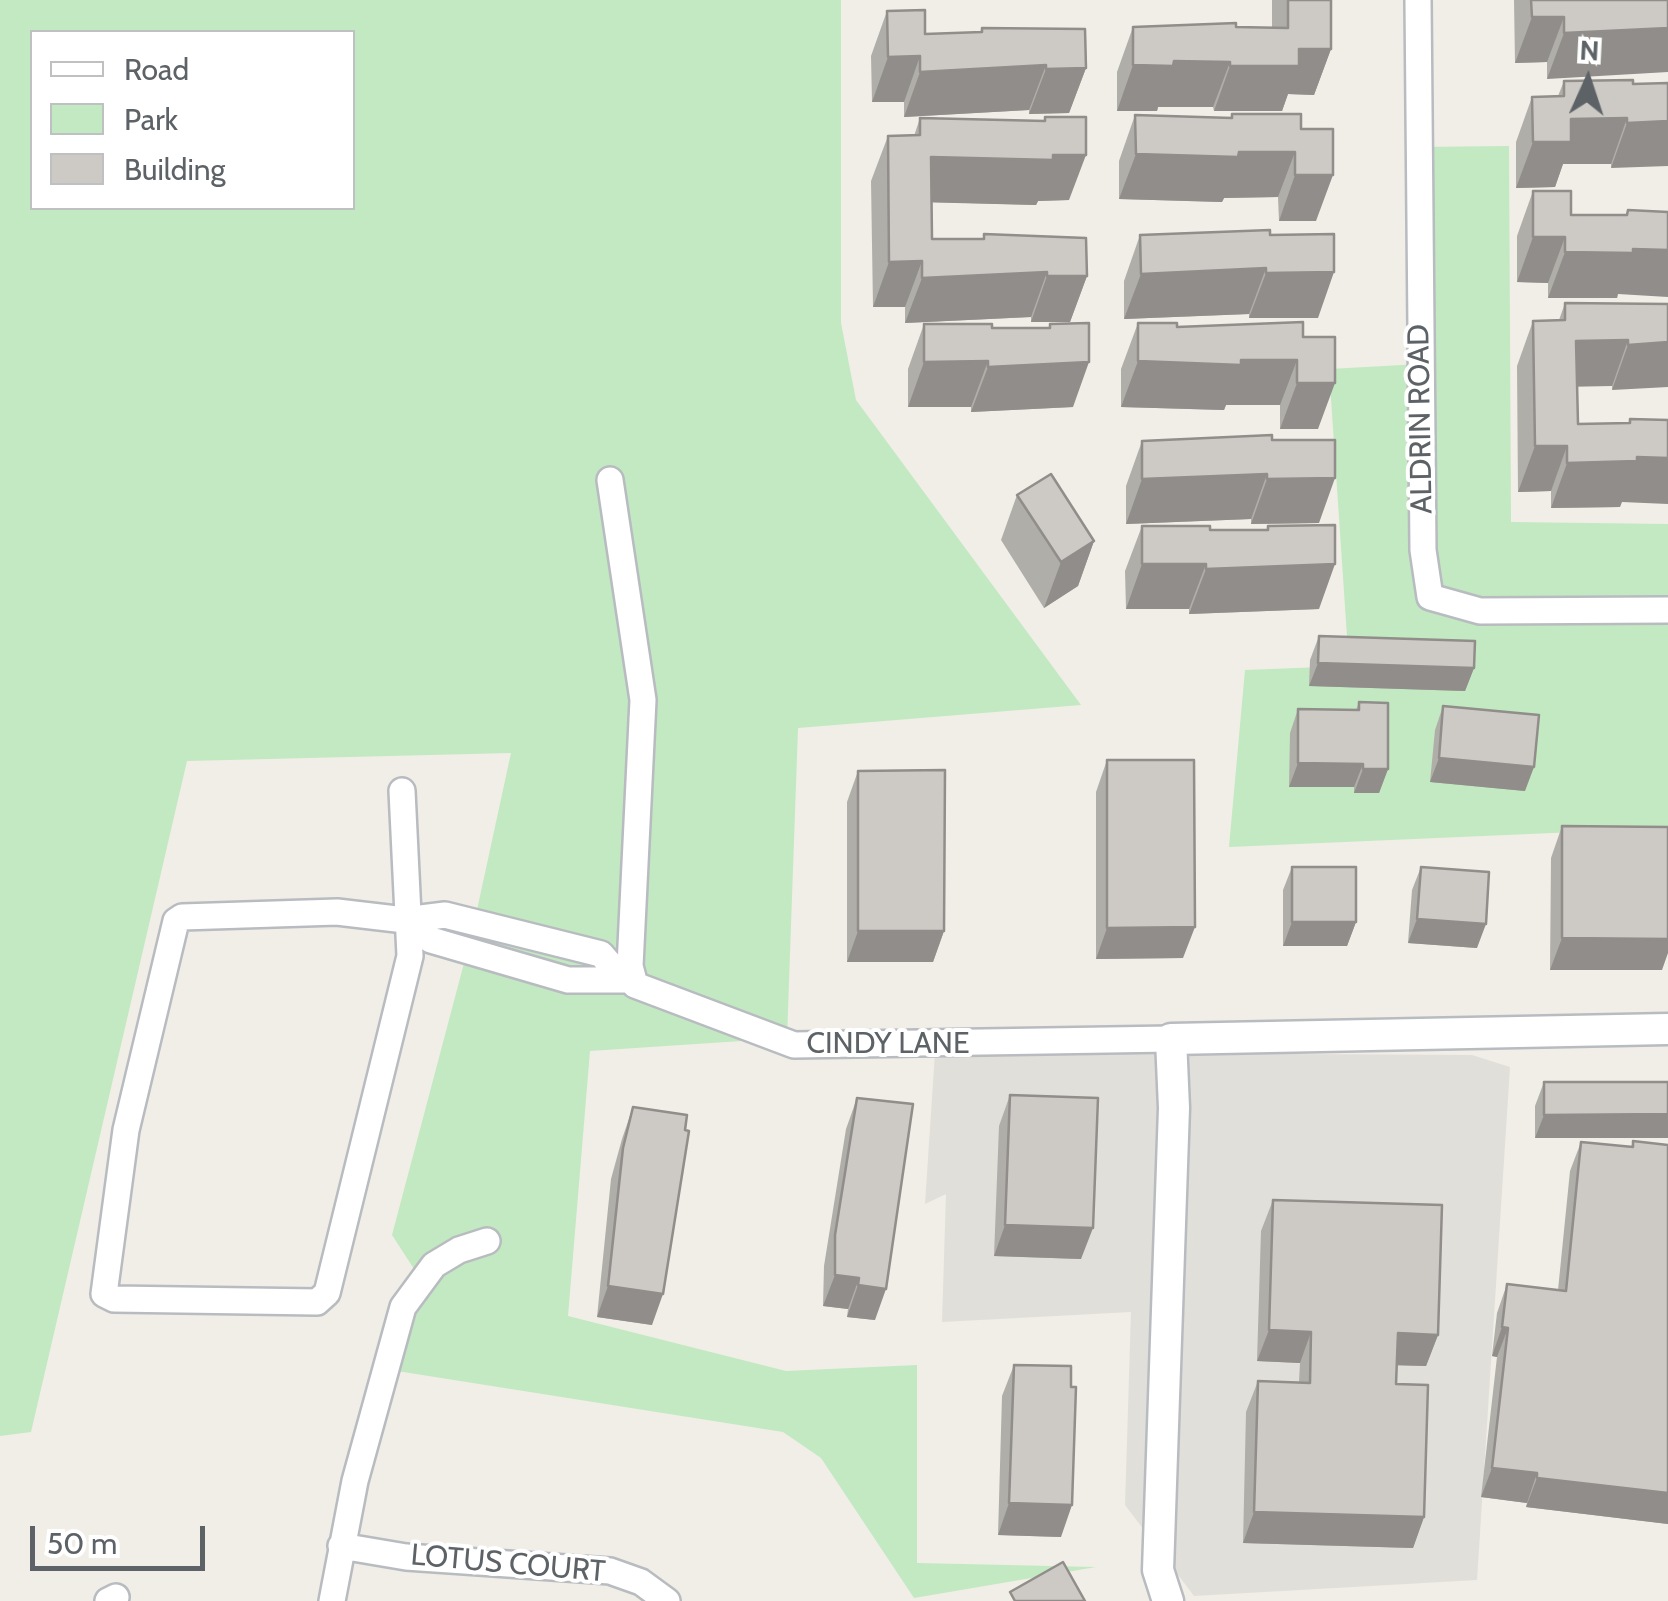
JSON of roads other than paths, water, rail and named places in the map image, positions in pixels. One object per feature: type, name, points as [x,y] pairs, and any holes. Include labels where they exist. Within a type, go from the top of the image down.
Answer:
[{"type":"street","name":"ALDRIN ROAD","points":[[1418,0],[1423,550],[1430,597],[1480,611],[1668,610]]},
{"type":"street","points":[[610,480],[643,700],[628,974]]},
{"type":"street","points":[[402,790],[405,920],[410,956],[323,1299],[114,1299],[104,1294],[126,1130],[176,921],[182,917],[338,912],[405,920]]},
{"type":"street","name":"CINDY LANE","points":[[405,920],[445,915],[601,954],[628,974],[640,989],[794,1045],[1668,1029]]},
{"type":"street","points":[[1168,1601],[1158,1558],[1174,1108],[1171,1039]]},
{"type":"street","points":[[332,1601],[341,1546],[403,1307],[434,1265],[459,1250],[487,1241]]},
{"type":"street","name":"LOTUS COURT","points":[[341,1546],[406,1557],[610,1571],[641,1582],[667,1601]]}]
